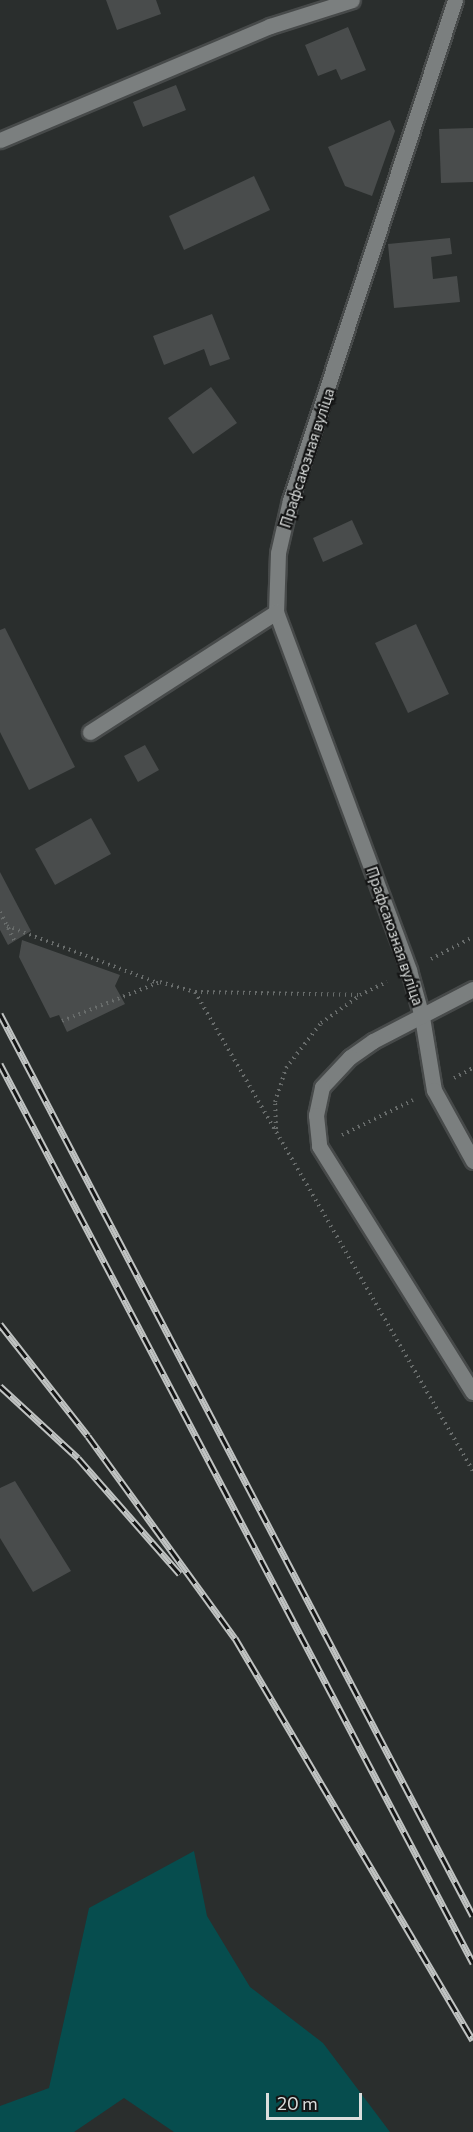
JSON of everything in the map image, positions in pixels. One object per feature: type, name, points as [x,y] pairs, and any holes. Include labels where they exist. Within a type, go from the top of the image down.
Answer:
[{"type":"street","points":[[0,140],[270,26],[352,0]]},
{"type":"street","name":"Прафсаюзная вуліца","points":[[455,0],[290,500],[278,554],[276,612],[409,970],[422,1017],[434,1090],[473,1161]]},
{"type":"street","points":[[90,732],[276,612]]},
{"type":"street","points":[[473,989],[373,1041],[322,1087],[316,1115],[319,1146],[473,1392]]},
{"type":"path","points":[[0,912],[15,942]]},
{"type":"path","points":[[7,926],[158,983],[195,992],[360,995]]},
{"type":"path","points":[[276,1130],[275,1102],[286,1068],[321,1023],[360,995],[473,937]]},
{"type":"path","points":[[62,1021],[158,983]]},
{"type":"path","points":[[195,992],[473,1472]]},
{"type":"path","points":[[294,1161],[473,1068]]},
{"type":"shaded area","points":[[194,1851],[207,1916],[250,1987],[323,2043],[390,2132],[174,2132],[124,2098],[74,2132],[0,2132],[0,2106],[49,2088],[89,1908]]},
{"type":"building","points":[[106,0],[156,0],[161,14],[117,30]]},
{"type":"building","points":[[348,27],[366,70],[341,80],[336,69],[318,76],[305,45]]},
{"type":"building","points":[[176,85],[186,110],[143,127],[133,102]]},
{"type":"building","points":[[390,120],[395,131],[372,196],[345,186],[328,147]]},
{"type":"building","points":[[473,128],[473,182],[441,183],[439,129]]},
{"type":"building","points":[[254,176],[270,210],[184,250],[169,216]]},
{"type":"building","points":[[450,238],[452,254],[431,257],[433,279],[457,276],[460,302],[394,308],[388,244]]},
{"type":"building","points":[[212,314],[230,359],[210,366],[204,349],[164,365],[153,336]]},
{"type":"building","points":[[211,387],[237,423],[193,454],[168,418]]},
{"type":"building","points":[[352,520],[363,544],[323,562],[313,538]]},
{"type":"building","points":[[416,624],[449,694],[408,713],[375,643]]},
{"type":"building","points":[[5,628],[75,767],[29,790],[0,732],[0,630]]},
{"type":"building","points":[[145,745],[159,770],[138,782],[124,756]]},
{"type":"building","points":[[91,818],[111,854],[55,885],[35,849]]},
{"type":"building","points":[[0,872],[31,931],[8,945],[0,930]]},
{"type":"building","points":[[22,940],[120,975],[115,986],[125,1004],[67,1032],[59,1015],[50,1018],[19,957]]},
{"type":"building","points":[[15,1481],[71,1571],[33,1592],[0,1538],[0,1488]]},
{"type":"railway","points":[[0,1014],[473,1916]]},
{"type":"railway","points":[[0,1064],[473,1963]]},
{"type":"railway","points":[[0,1324],[88,1436],[235,1638],[473,2040]]},
{"type":"railway","points":[[0,1386],[78,1458],[180,1574]]}]
